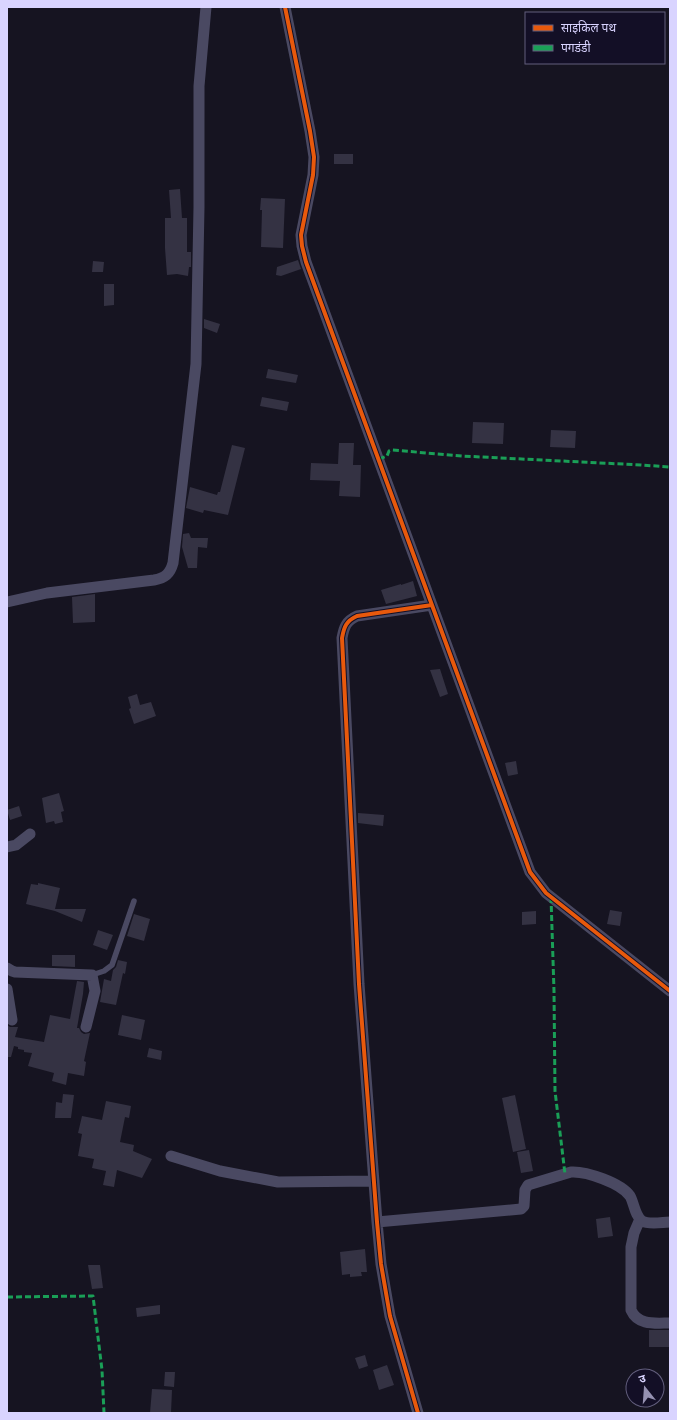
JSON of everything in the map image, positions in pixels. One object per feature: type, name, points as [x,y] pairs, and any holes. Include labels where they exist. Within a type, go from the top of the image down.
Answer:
[{"type":"street","points":[[7,602],[47,593],[161,579],[167,575],[171,569],[184,476],[196,364],[199,244],[199,89],[206,7]]},
{"type":"street","points":[[285,7],[314,157],[313,175],[301,235],[306,262],[528,864],[537,882],[546,893],[670,991]]},
{"type":"street","points":[[418,1413],[390,1316],[381,1264],[376,1222],[359,984],[343,633],[346,623],[357,616],[432,605]]},
{"type":"street","points":[[7,847],[16,845],[30,834]]},
{"type":"street","points":[[7,968],[15,972],[92,975],[95,991],[86,1026]]},
{"type":"street","points":[[7,989],[12,1020]]},
{"type":"street","points":[[171,1156],[220,1171],[278,1182],[374,1181]]},
{"type":"street","points":[[376,1222],[521,1209],[524,1206],[525,1190],[528,1185],[571,1172],[590,1174],[623,1189],[630,1196],[640,1219],[645,1222],[670,1222]]},
{"type":"street","points":[[640,1219],[634,1233],[631,1247],[632,1310],[636,1318],[647,1323],[670,1323]]},
{"type":"lane","points":[[92,975],[104,971],[112,966],[134,901]]},
{"type":"building","points":[[334,154],[353,154],[353,164],[334,164]]},
{"type":"building","points":[[180,189],[182,218],[187,218],[187,252],[191,252],[191,267],[189,267],[188,276],[177,274],[167,275],[165,218],[171,218],[169,190]]},
{"type":"building","points":[[261,198],[285,199],[283,248],[261,247]]},
{"type":"building","points":[[298,260],[301,269],[281,276],[276,275],[277,267]]},
{"type":"building","points":[[93,261],[104,262],[103,272],[92,272]]},
{"type":"building","points":[[104,284],[114,284],[114,305],[104,306]]},
{"type":"building","points":[[204,319],[220,324],[217,333],[204,328]]},
{"type":"building","points":[[268,369],[298,375],[296,383],[266,378]]},
{"type":"building","points":[[262,397],[289,402],[287,411],[260,406]]},
{"type":"building","points":[[473,422],[504,423],[503,444],[472,443]]},
{"type":"building","points":[[551,430],[576,431],[575,448],[550,447]]},
{"type":"building","points":[[339,443],[354,443],[353,465],[361,465],[360,497],[339,496],[340,481],[310,480],[311,463],[338,464]]},
{"type":"building","points":[[232,445],[245,448],[228,515],[204,510],[203,513],[186,508],[190,487],[217,495],[218,492],[220,492]]},
{"type":"building","points":[[189,533],[191,538],[208,538],[207,548],[198,547],[197,568],[188,568],[182,547],[183,534]]},
{"type":"building","points":[[413,581],[417,596],[386,604],[381,590]]},
{"type":"building","points":[[95,594],[95,622],[73,623],[72,597]]},
{"type":"building","points":[[440,669],[448,694],[440,697],[430,670]]},
{"type":"building","points":[[137,694],[140,705],[151,702],[156,716],[134,724],[129,709],[131,708],[128,697]]},
{"type":"building","points":[[516,761],[518,774],[508,776],[505,763]]},
{"type":"building","points":[[59,793],[64,811],[61,812],[63,822],[55,824],[54,821],[46,823],[42,798]]},
{"type":"building","points":[[19,806],[22,816],[10,820],[7,810]]},
{"type":"building","points":[[358,813],[384,815],[383,826],[358,823]]},
{"type":"building","points":[[38,883],[60,888],[55,909],[86,909],[82,922],[55,911],[26,904],[31,884],[38,885]]},
{"type":"building","points":[[610,910],[622,912],[620,926],[607,924]]},
{"type":"building","points":[[536,911],[536,924],[522,925],[522,912]]},
{"type":"building","points":[[134,914],[150,919],[144,941],[127,936]]},
{"type":"building","points":[[98,930],[113,935],[107,950],[93,945]]},
{"type":"building","points":[[52,955],[75,955],[75,967],[52,966]]},
{"type":"building","points":[[118,960],[127,962],[116,1005],[100,1002],[104,979],[111,981],[113,970],[116,967]]},
{"type":"building","points":[[77,981],[84,982],[77,1028],[79,1028],[84,1034],[90,1033],[84,1061],[86,1062],[84,1076],[68,1073],[66,1085],[52,1081],[54,1073],[28,1066],[32,1053],[24,1052],[24,1050],[18,1049],[18,1047],[14,1046],[11,1057],[7,1057],[7,1025],[10,1027],[18,1027],[15,1037],[44,1042],[50,1015],[70,1019]]},
{"type":"building","points":[[122,1015],[145,1020],[141,1040],[118,1035]]},
{"type":"building","points":[[149,1048],[162,1051],[161,1060],[147,1057]]},
{"type":"building","points":[[63,1094],[74,1095],[71,1118],[55,1118],[56,1102],[62,1103]]},
{"type":"building","points":[[515,1095],[526,1149],[513,1152],[502,1098]]},
{"type":"building","points":[[106,1101],[131,1106],[129,1118],[125,1117],[120,1142],[134,1145],[133,1151],[152,1159],[142,1178],[117,1170],[114,1187],[103,1185],[106,1171],[92,1168],[94,1159],[78,1156],[82,1134],[78,1133],[82,1116],[102,1120]]},
{"type":"building","points":[[529,1150],[533,1171],[521,1173],[517,1152]]},
{"type":"building","points":[[610,1217],[613,1236],[598,1238],[596,1219]]},
{"type":"building","points":[[365,1249],[367,1272],[361,1272],[362,1276],[350,1277],[350,1274],[342,1275],[340,1252]]},
{"type":"building","points":[[88,1265],[100,1265],[103,1288],[92,1289]]},
{"type":"building","points":[[160,1305],[160,1314],[137,1317],[136,1308]]},
{"type":"building","points":[[649,1330],[670,1330],[670,1347],[649,1347]]},
{"type":"building","points":[[365,1355],[368,1366],[359,1369],[355,1358]]},
{"type":"building","points":[[387,1365],[394,1385],[379,1390],[373,1370]]},
{"type":"building","points":[[165,1372],[175,1372],[174,1387],[164,1386]]},
{"type":"building","points":[[152,1389],[172,1390],[171,1413],[150,1413]]},
{"type":"marked path","points":[[379,459],[387,456],[389,451],[392,450],[462,456],[670,467]]},
{"type":"marked path","points":[[551,897],[555,1091],[565,1174]]},
{"type":"marked path","points":[[7,1297],[93,1296],[102,1370],[104,1413]]},
{"type":"cycle path","points":[[285,7],[314,157],[313,175],[301,235],[306,262],[530,872],[546,893],[670,991]]},
{"type":"cycle path","points":[[418,1413],[390,1316],[381,1264],[359,984],[342,638],[346,625],[350,620],[357,616],[432,605]]}]
